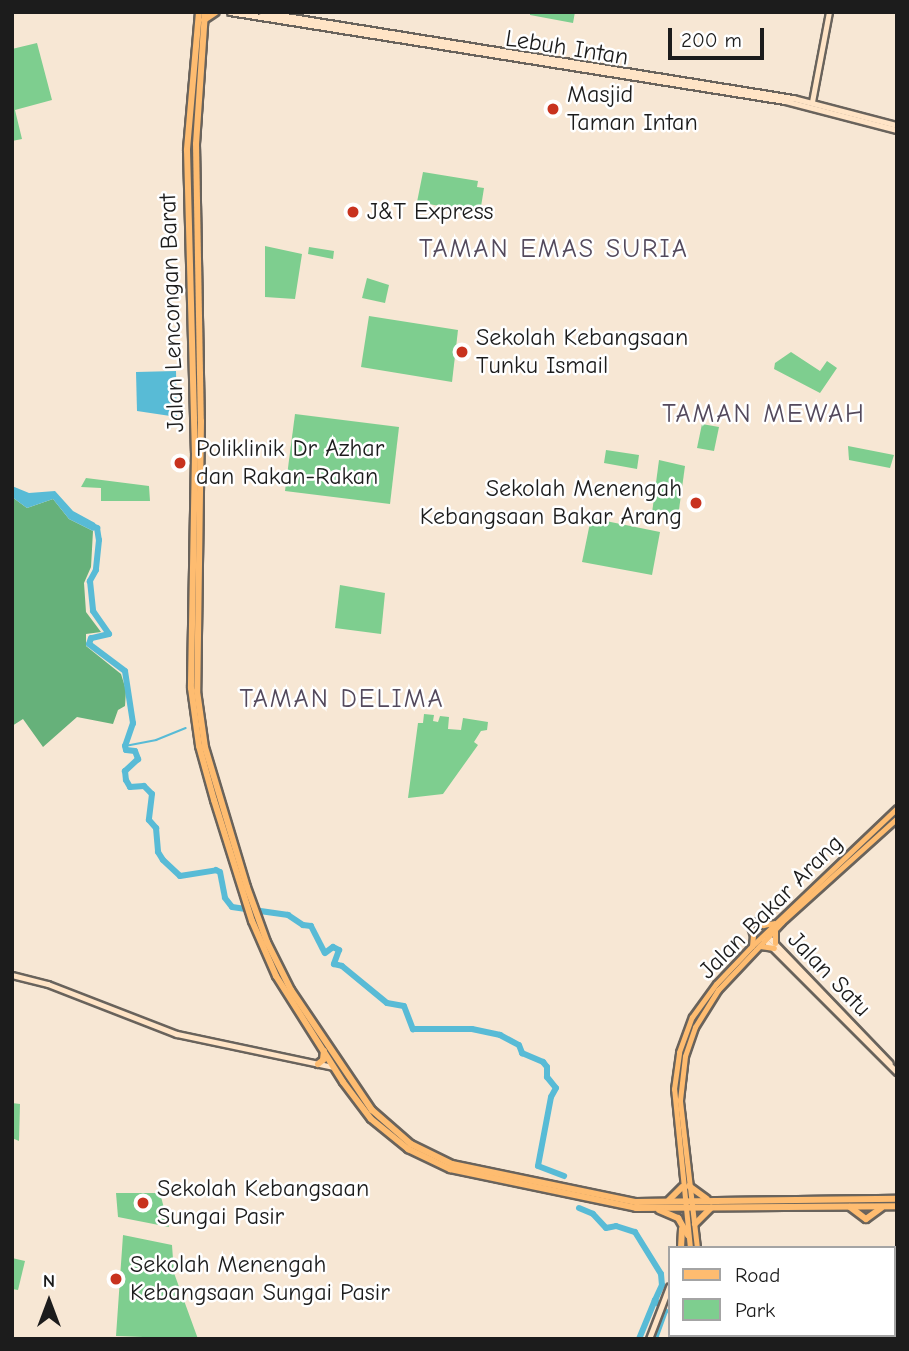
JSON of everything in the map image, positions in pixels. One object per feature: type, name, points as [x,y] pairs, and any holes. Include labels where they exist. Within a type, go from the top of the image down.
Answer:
[{"type":"highway","name":"Jalan Lencongan Barat","points":[[197,12],[202,19],[196,144],[201,421],[197,691],[205,747],[250,905],[276,976],[324,1050],[382,1120],[411,1144],[437,1158],[472,1169],[636,1202],[688,1204]]},
{"type":"highway","points":[[202,19],[216,12]]},
{"type":"highway","name":"Jalan Lencongan Barat","points":[[255,920],[276,963],[339,1068],[371,1119],[389,1136],[430,1161],[470,1174],[643,1208],[688,1204]]},
{"type":"highway","points":[[318,1064],[323,1060],[324,1050]]},
{"type":"highway","points":[[664,1202],[672,1199],[686,1186],[712,1204],[813,1199],[897,1202]]},
{"type":"highway","points":[[813,1199],[856,1202],[866,1206]]},
{"type":"highway","points":[[866,1206],[873,1202],[897,1202]]},
{"type":"highway","points":[[849,1207],[866,1219],[897,1202]]},
{"type":"highway","points":[[688,1204],[886,1206]]},
{"type":"highway","points":[[695,1224],[712,1204]]},
{"type":"highway","points":[[643,1208],[667,1212],[681,1222],[688,1235]]},
{"type":"highway","points":[[681,1222],[681,1246]]},
{"type":"main road","name":"Lebuh Intan","points":[[230,12],[811,104]]},
{"type":"main road","name":"Lebuh Intan","points":[[261,12],[778,96],[897,127]]},
{"type":"main road","points":[[289,17],[296,12],[301,19]]},
{"type":"main road","points":[[811,104],[829,12]]},
{"type":"main road","points":[[778,96],[785,102]]},
{"type":"main road","name":"Jalan Bakar Arang","points":[[690,1246],[688,1204],[674,1089],[679,1052],[699,1006],[752,946],[897,808]]},
{"type":"main road","name":"Jalan Bakar Arang","points":[[774,927],[897,818]]},
{"type":"main road","points":[[752,946],[751,922],[774,927],[774,945],[760,946]]},
{"type":"main road","name":"Jalan Bakar Arang","points":[[686,1186],[680,1100],[685,1056],[704,1008],[760,946],[765,936]]},
{"type":"main road","name":"Jalan Satu","points":[[765,936],[897,1072]]},
{"type":"main road","points":[[12,975],[48,984],[177,1034],[339,1068]]},
{"type":"main road","name":"Jalan Bakar Arang","points":[[688,1204],[695,1224],[697,1246]]},
{"type":"main road","points":[[649,1339],[668,1290]]},
{"type":"green space","points":[[530,12],[575,12],[573,23],[530,15]]},
{"type":"green space","points":[[37,43],[52,100],[15,110],[22,139],[12,141],[12,49]]},
{"type":"green space","points":[[423,172],[478,181],[477,187],[484,188],[480,213],[417,202]]},
{"type":"green space","points":[[265,246],[302,254],[295,299],[265,297]]},
{"type":"green space","points":[[309,247],[334,251],[333,259],[308,254]]},
{"type":"green space","points":[[367,278],[389,285],[385,303],[362,298]]},
{"type":"green space","points":[[369,316],[458,330],[452,382],[361,367]]},
{"type":"green space","points":[[791,352],[820,371],[827,361],[837,368],[820,393],[774,369],[775,363]]},
{"type":"green space","points":[[295,414],[399,427],[390,504],[285,491]]},
{"type":"green space","points":[[702,424],[719,427],[714,451],[697,448]]},
{"type":"green space","points":[[848,446],[894,455],[890,468],[849,460]]},
{"type":"green space","points":[[606,450],[639,455],[637,469],[604,463]]},
{"type":"green space","points":[[659,460],[685,466],[678,517],[652,513]]},
{"type":"green space","points":[[86,478],[149,486],[150,501],[101,501],[101,488],[81,487]]},
{"type":"green space","points":[[12,497],[27,508],[53,499],[69,519],[93,531],[91,567],[84,583],[86,612],[101,632],[86,634],[86,646],[121,674],[126,690],[125,706],[118,710],[113,724],[77,717],[43,747],[23,719],[12,726]]},
{"type":"green space","points":[[591,518],[660,532],[652,575],[582,562]]},
{"type":"green space","points":[[340,585],[385,593],[381,634],[335,628]]},
{"type":"green space","points":[[424,714],[434,715],[433,721],[438,722],[440,716],[449,717],[448,729],[461,730],[463,718],[488,722],[487,730],[481,731],[474,742],[478,745],[443,794],[408,798],[418,723],[423,723]]},
{"type":"green space","points":[[12,1103],[20,1104],[19,1141],[12,1138]]},
{"type":"green space","points":[[116,1193],[160,1193],[169,1227],[118,1217]]},
{"type":"green space","points":[[123,1235],[172,1245],[174,1273],[198,1339],[116,1336]]},
{"type":"green space","points":[[12,1258],[25,1261],[18,1290],[12,1289]]},
{"type":"water","points":[[176,371],[177,417],[137,411],[136,372]]},
{"type":"water","points":[[12,486],[29,493],[55,491],[73,511],[95,523],[97,528],[93,531],[69,519],[53,499],[27,508],[12,497]]},
{"type":"waterway","points":[[90,525],[97,528],[99,540],[96,570],[90,581],[93,611],[109,634],[91,638],[89,644],[125,671],[133,723],[125,746],[126,750],[135,751],[138,759],[125,771],[126,780],[130,787],[144,786],[152,794],[149,820],[156,828],[158,852],[163,860],[180,876],[216,870],[220,872],[225,898],[232,907],[288,915],[303,925],[311,926],[325,953],[333,947],[339,950],[334,964],[342,966],[387,1003],[404,1006],[413,1029],[472,1029],[500,1035],[519,1045],[522,1053],[543,1062],[547,1067],[547,1077],[556,1088],[551,1097],[538,1166],[564,1176]]},
{"type":"waterway","points":[[125,746],[156,740],[186,728]]},
{"type":"waterway","points":[[579,1208],[593,1214],[606,1228],[616,1226],[635,1232],[661,1274],[662,1285],[655,1300],[665,1311],[655,1339]]},
{"type":"waterway","points":[[639,1339],[655,1300]]},
{"type":"place","name":"Masjid Taman Intan","points":[[553,109]]},
{"type":"place","name":"J&T Express","points":[[353,212]]},
{"type":"place","name":"Sekolah Kebangsaan Tunku Ismail","points":[[462,352]]},
{"type":"place","name":"Poliklinik Dr Azhar dan Rakan-Rakan","points":[[180,463]]},
{"type":"place","name":"Sekolah Menengah Kebangsaan Bakar Arang","points":[[696,503]]},
{"type":"place","name":"Sekolah Kebangsaan Sungai Pasir","points":[[143,1203]]},
{"type":"place","name":"Sekolah Menengah Kebangsaan Sungai Pasir","points":[[116,1279]]},
{"type":"district","name":"TAMAN EMAS SURIA","points":[[554,250]]},
{"type":"district","name":"TAMAN MEWAH","points":[[764,415]]},
{"type":"district","name":"TAMAN DELIMA","points":[[342,700]]}]
